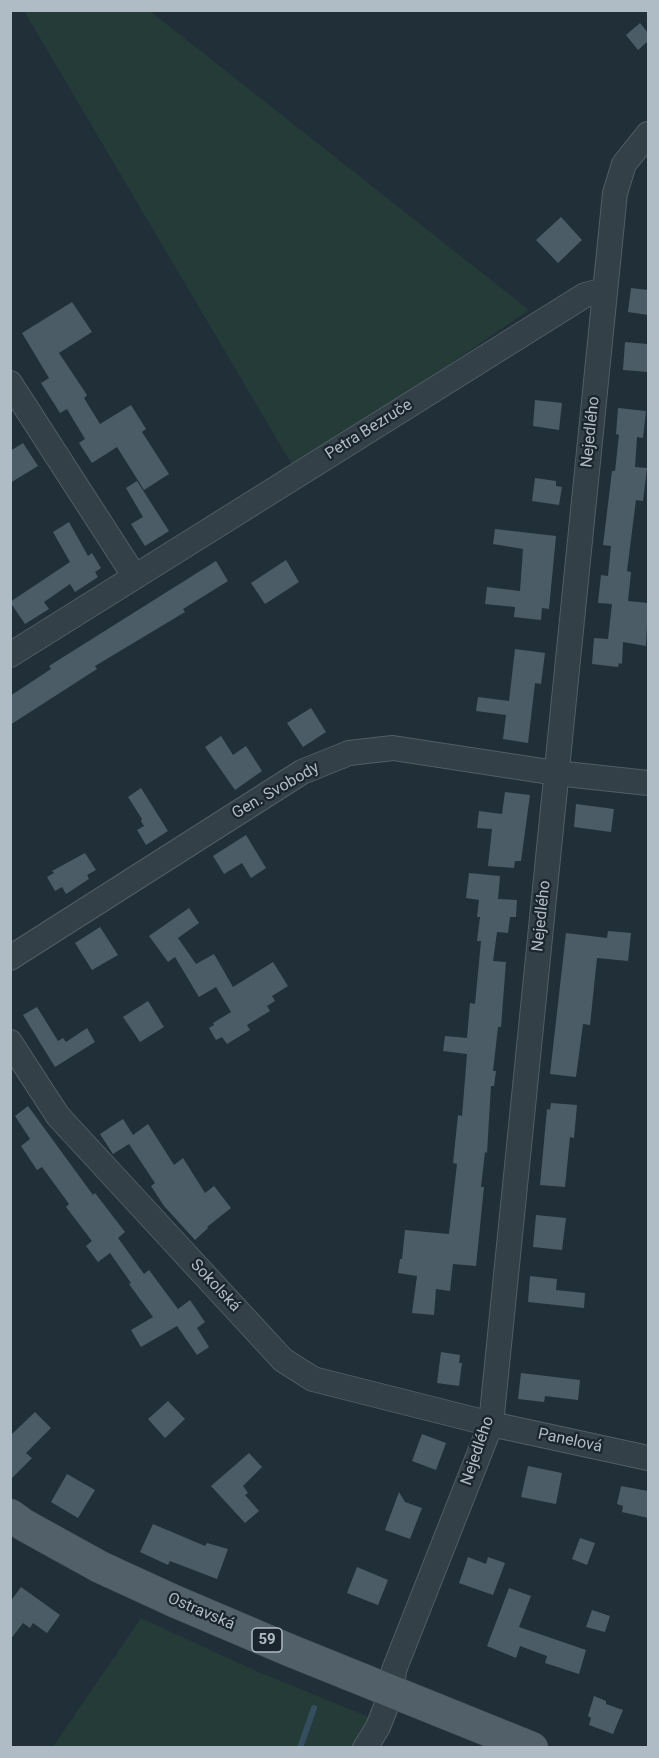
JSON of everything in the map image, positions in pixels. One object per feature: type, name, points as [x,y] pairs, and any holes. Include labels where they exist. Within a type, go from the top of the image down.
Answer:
[{"type":"main road","name":"Ostravská","points":[[10,1515],[100,1567],[289,1650],[532,1748]]},
{"type":"street","name":"Nejedlého","points":[[365,1748],[378,1727],[392,1691],[394,1670],[491,1424],[615,193],[624,164],[648,134]]},
{"type":"street","name":"Petra Bezruče","points":[[10,655],[585,295],[605,290]]},
{"type":"street","points":[[10,383],[135,577]]},
{"type":"street","name":"Gen. Svobody","points":[[10,958],[302,772],[349,753],[393,748],[556,773],[648,783]]},
{"type":"street","name":"Sokolská","points":[[10,1042],[58,1116],[283,1360],[313,1379],[491,1424]]},
{"type":"street","name":"Panelová","points":[[491,1424],[648,1458]]},
{"type":"green space","points":[[24,11],[150,11],[529,310],[295,470]]},
{"type":"green space","points":[[141,1618],[254,1670],[374,1719],[356,1747],[52,1748]]},
{"type":"building","points":[[640,23],[648,33],[648,41],[638,50],[626,35]]},
{"type":"building","points":[[561,217],[582,240],[558,263],[536,240]]},
{"type":"building","points":[[631,288],[648,290],[648,315],[628,312]]},
{"type":"building","points":[[72,302],[92,332],[59,353],[87,395],[84,398],[100,424],[131,405],[146,429],[142,432],[169,474],[144,490],[117,447],[92,463],[79,443],[85,439],[67,409],[60,413],[41,383],[49,378],[22,333]]},
{"type":"building","points":[[625,342],[648,344],[648,372],[623,370]]},
{"type":"building","points":[[535,400],[562,403],[559,430],[533,426]]},
{"type":"building","points":[[618,408],[646,411],[643,438],[637,437],[635,467],[647,468],[643,501],[636,500],[627,571],[631,572],[628,601],[648,603],[646,646],[623,642],[622,664],[619,663],[618,667],[592,664],[594,638],[608,639],[612,604],[598,603],[601,575],[608,576],[611,546],[603,545],[619,435],[616,434]]},
{"type":"building","points":[[23,443],[38,466],[10,483],[10,451]]},
{"type":"building","points":[[535,478],[556,481],[556,486],[562,487],[559,505],[532,501]]},
{"type":"building","points":[[137,481],[169,531],[145,546],[131,524],[143,517],[126,488]]},
{"type":"building","points":[[69,522],[88,556],[92,553],[101,568],[95,572],[98,577],[75,592],[70,584],[44,602],[49,609],[25,624],[10,602],[70,562],[53,532]]},
{"type":"building","points":[[495,529],[556,536],[549,609],[542,608],[541,620],[514,617],[515,607],[485,604],[487,587],[520,591],[523,549],[493,544]]},
{"type":"building","points":[[286,560],[299,582],[265,604],[251,583]]},
{"type":"building","points":[[216,561],[228,581],[183,609],[185,612],[95,666],[97,669],[10,725],[10,696],[51,669],[49,666]]},
{"type":"building","points":[[515,649],[545,653],[541,684],[535,683],[528,743],[503,739],[506,715],[476,711],[478,697],[509,701]]},
{"type":"building","points":[[311,708],[326,732],[303,747],[287,723]]},
{"type":"building","points":[[221,736],[233,755],[246,746],[262,771],[235,790],[205,747]]},
{"type":"building","points":[[141,788],[168,831],[146,845],[137,830],[144,826],[142,819],[128,797]]},
{"type":"building","points":[[505,792],[530,795],[521,861],[515,861],[514,868],[488,866],[492,829],[477,828],[479,811],[502,814]]},
{"type":"building","points":[[576,804],[614,809],[611,832],[574,827]]},
{"type":"building","points":[[246,835],[266,868],[251,878],[242,863],[224,874],[213,856]]},
{"type":"building","points":[[85,853],[96,870],[87,875],[89,879],[66,894],[62,887],[55,891],[47,877],[54,873],[52,871]]},
{"type":"building","points":[[469,873],[500,876],[498,899],[517,900],[516,917],[510,917],[508,933],[497,932],[493,961],[506,962],[501,1027],[498,1027],[493,1071],[496,1071],[494,1086],[491,1086],[487,1153],[485,1152],[481,1187],[484,1187],[476,1266],[453,1264],[450,1291],[436,1289],[434,1315],[412,1313],[417,1276],[398,1273],[405,1230],[449,1234],[457,1164],[453,1163],[458,1115],[462,1116],[467,1054],[443,1051],[445,1036],[467,1038],[470,1003],[475,1004],[481,941],[477,941],[480,917],[477,917],[479,900],[466,898]]},
{"type":"building","points":[[189,908],[199,923],[178,938],[196,964],[214,954],[233,987],[273,962],[288,986],[272,996],[275,1001],[267,1006],[270,1011],[247,1025],[250,1030],[227,1044],[222,1037],[216,1040],[209,1028],[231,1012],[216,987],[199,997],[175,957],[168,962],[149,936]]},
{"type":"building","points":[[100,927],[118,955],[92,970],[75,943]]},
{"type":"building","points":[[608,931],[631,933],[628,961],[597,958],[590,1025],[583,1024],[576,1077],[550,1074],[566,933],[607,938]]},
{"type":"building","points":[[148,1001],[164,1027],[140,1042],[123,1017]]},
{"type":"building","points":[[37,1007],[58,1041],[63,1038],[66,1042],[87,1028],[95,1042],[55,1067],[23,1015]]},
{"type":"building","points":[[551,1103],[577,1105],[574,1138],[570,1137],[565,1187],[540,1185],[547,1109],[550,1110]]},
{"type":"building","points":[[28,1106],[93,1195],[95,1193],[125,1232],[118,1238],[144,1274],[149,1270],[178,1309],[190,1300],[205,1322],[197,1328],[209,1347],[197,1355],[177,1326],[141,1347],[131,1330],[153,1317],[110,1253],[98,1262],[86,1246],[92,1241],[66,1207],[69,1204],[42,1167],[37,1170],[21,1146],[30,1139],[15,1116]]},
{"type":"building","points":[[123,1119],[133,1135],[148,1124],[174,1165],[183,1158],[205,1193],[214,1186],[231,1208],[195,1240],[164,1206],[151,1186],[155,1183],[129,1144],[113,1154],[100,1134]]},
{"type":"building","points":[[536,1215],[566,1218],[562,1250],[533,1247]]},
{"type":"building","points":[[530,1276],[557,1279],[556,1290],[585,1293],[584,1308],[528,1302]]},
{"type":"building","points":[[441,1352],[460,1355],[459,1363],[462,1363],[459,1386],[437,1383]]},
{"type":"building","points":[[521,1373],[580,1380],[578,1400],[545,1396],[544,1402],[518,1399]]},
{"type":"building","points":[[168,1401],[185,1419],[165,1438],[148,1419]]},
{"type":"building","points":[[35,1412],[51,1428],[26,1453],[32,1458],[10,1480],[10,1436]]},
{"type":"building","points":[[422,1434],[446,1443],[436,1470],[412,1461]]},
{"type":"building","points":[[249,1453],[262,1467],[243,1486],[248,1493],[245,1495],[259,1511],[245,1523],[211,1486]]},
{"type":"building","points":[[528,1466],[562,1473],[556,1504],[521,1497]]},
{"type":"building","points":[[67,1474],[95,1490],[78,1518],[51,1502]]},
{"type":"building","points":[[621,1486],[648,1491],[648,1518],[622,1512],[623,1506],[617,1504]]},
{"type":"building","points":[[399,1492],[405,1502],[422,1508],[410,1539],[385,1530]]},
{"type":"building","points":[[153,1524],[205,1546],[207,1543],[228,1549],[217,1579],[170,1561],[168,1565],[140,1552]]},
{"type":"building","points":[[580,1538],[595,1543],[587,1565],[572,1559]]},
{"type":"building","points":[[468,1557],[486,1564],[488,1557],[505,1563],[493,1595],[459,1583]]},
{"type":"building","points":[[357,1567],[388,1580],[378,1605],[347,1593]]},
{"type":"building","points":[[21,1587],[60,1615],[47,1633],[33,1623],[30,1628],[23,1623],[10,1640],[10,1602]]},
{"type":"building","points":[[509,1588],[531,1596],[519,1627],[586,1650],[579,1674],[545,1663],[547,1656],[520,1646],[516,1658],[487,1646]]},
{"type":"building","points":[[592,1610],[610,1616],[605,1632],[586,1627]]},
{"type":"building","points":[[594,1696],[606,1701],[606,1704],[623,1710],[613,1734],[589,1725],[591,1718],[588,1716]]},
{"type":"waterway","points":[[300,1748],[314,1708]]}]
